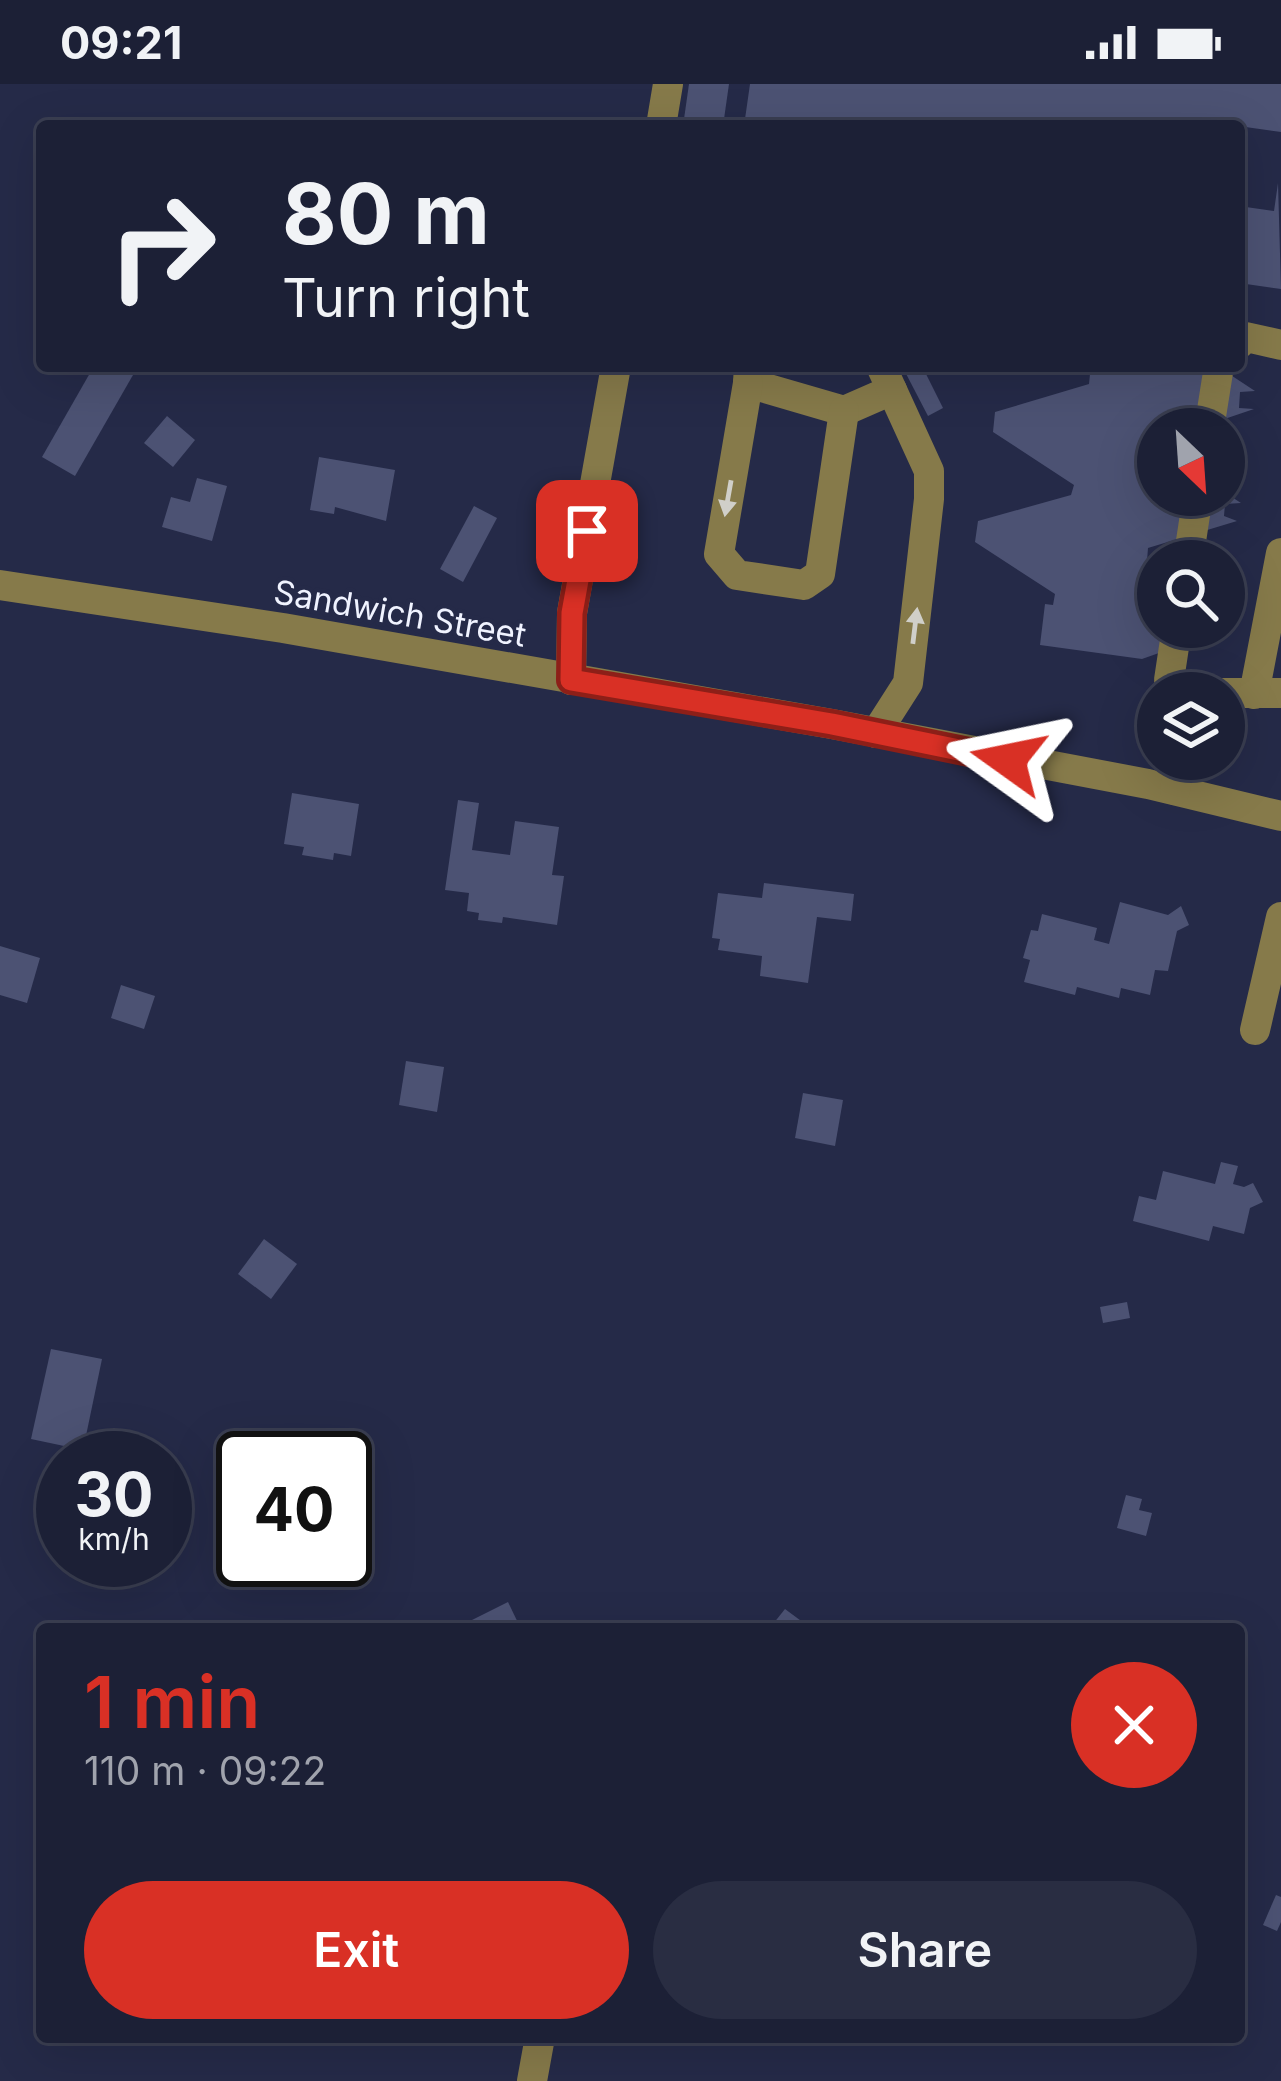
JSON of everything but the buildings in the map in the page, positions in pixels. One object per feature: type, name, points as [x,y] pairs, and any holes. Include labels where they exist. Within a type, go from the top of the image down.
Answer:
[{"type":"street","points":[[662,120],[668,84]]},
{"type":"street","points":[[1245,338],[1281,345]]},
{"type":"street","points":[[571,680],[572,613],[615,372]]},
{"type":"street","points":[[1212,408],[1218,372]]},
{"type":"street","points":[[844,411],[749,375],[719,554],[737,575],[804,585],[820,574],[844,411],[886,378],[929,471],[929,500],[908,683],[876,733]]},
{"type":"street","points":[[1267,694],[1281,553]]},
{"type":"street","name":"Sandwich Street","points":[[0,584],[283,628],[876,733],[1175,790],[1281,816]]},
{"type":"street","points":[[1175,790],[1177,780]]},
{"type":"street","points":[[1256,1030],[1281,917]]},
{"type":"street","points":[[532,2081],[538,2043]]},
{"type":"route","points":[[587,531],[572,613],[571,680],[832,724],[1008,760]]}]
